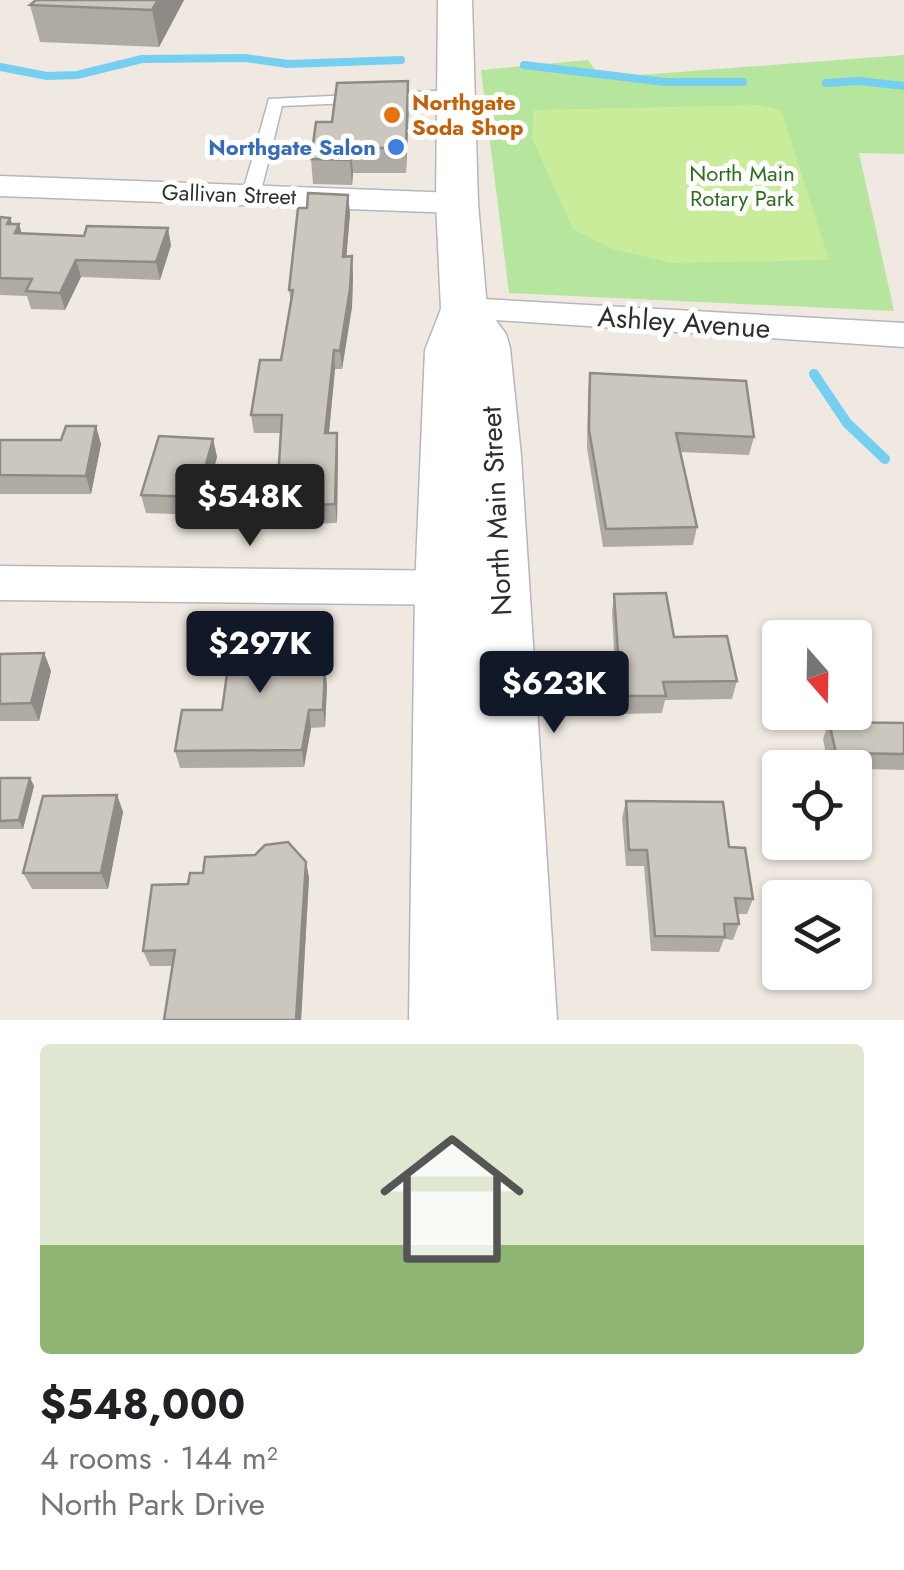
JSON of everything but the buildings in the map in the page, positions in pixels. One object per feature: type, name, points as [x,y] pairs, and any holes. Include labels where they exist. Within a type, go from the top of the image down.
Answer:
[{"type":"street","name":"North Main Street","points":[[455,0],[457,204],[464,308],[449,350],[519,1020]]},
{"type":"street","name":"Gallivan Street","points":[[0,186],[457,204]]},
{"type":"street","name":"Ashley Avenue","points":[[464,308],[904,335]]},
{"type":"street","points":[[0,583],[472,588]]},
{"type":"street","name":"North Main Street","points":[[447,1020],[472,588]]},
{"type":"lane","points":[[251,195],[275,102],[456,95]]},
{"type":"green space","name":"North Main Rotary Park","points":[[904,55],[904,154],[859,153],[894,311],[509,293],[481,70],[588,60],[598,74],[627,76]]},
{"type":"green space","points":[[760,105],[781,110],[829,260],[671,263],[613,249],[573,229],[532,138],[534,110]]},
{"type":"waterway","points":[[0,67],[47,76],[77,75],[142,59],[245,58],[288,64],[401,60]]},
{"type":"waterway","points":[[524,65],[665,82],[743,82]]},
{"type":"waterway","points":[[826,83],[859,81],[904,86]]},
{"type":"waterway","points":[[814,374],[847,423],[885,459]]},
{"type":"place","name":"Northgate Soda Shop","points":[[392,115]]},
{"type":"place","name":"Northgate Salon","points":[[396,147]]}]
